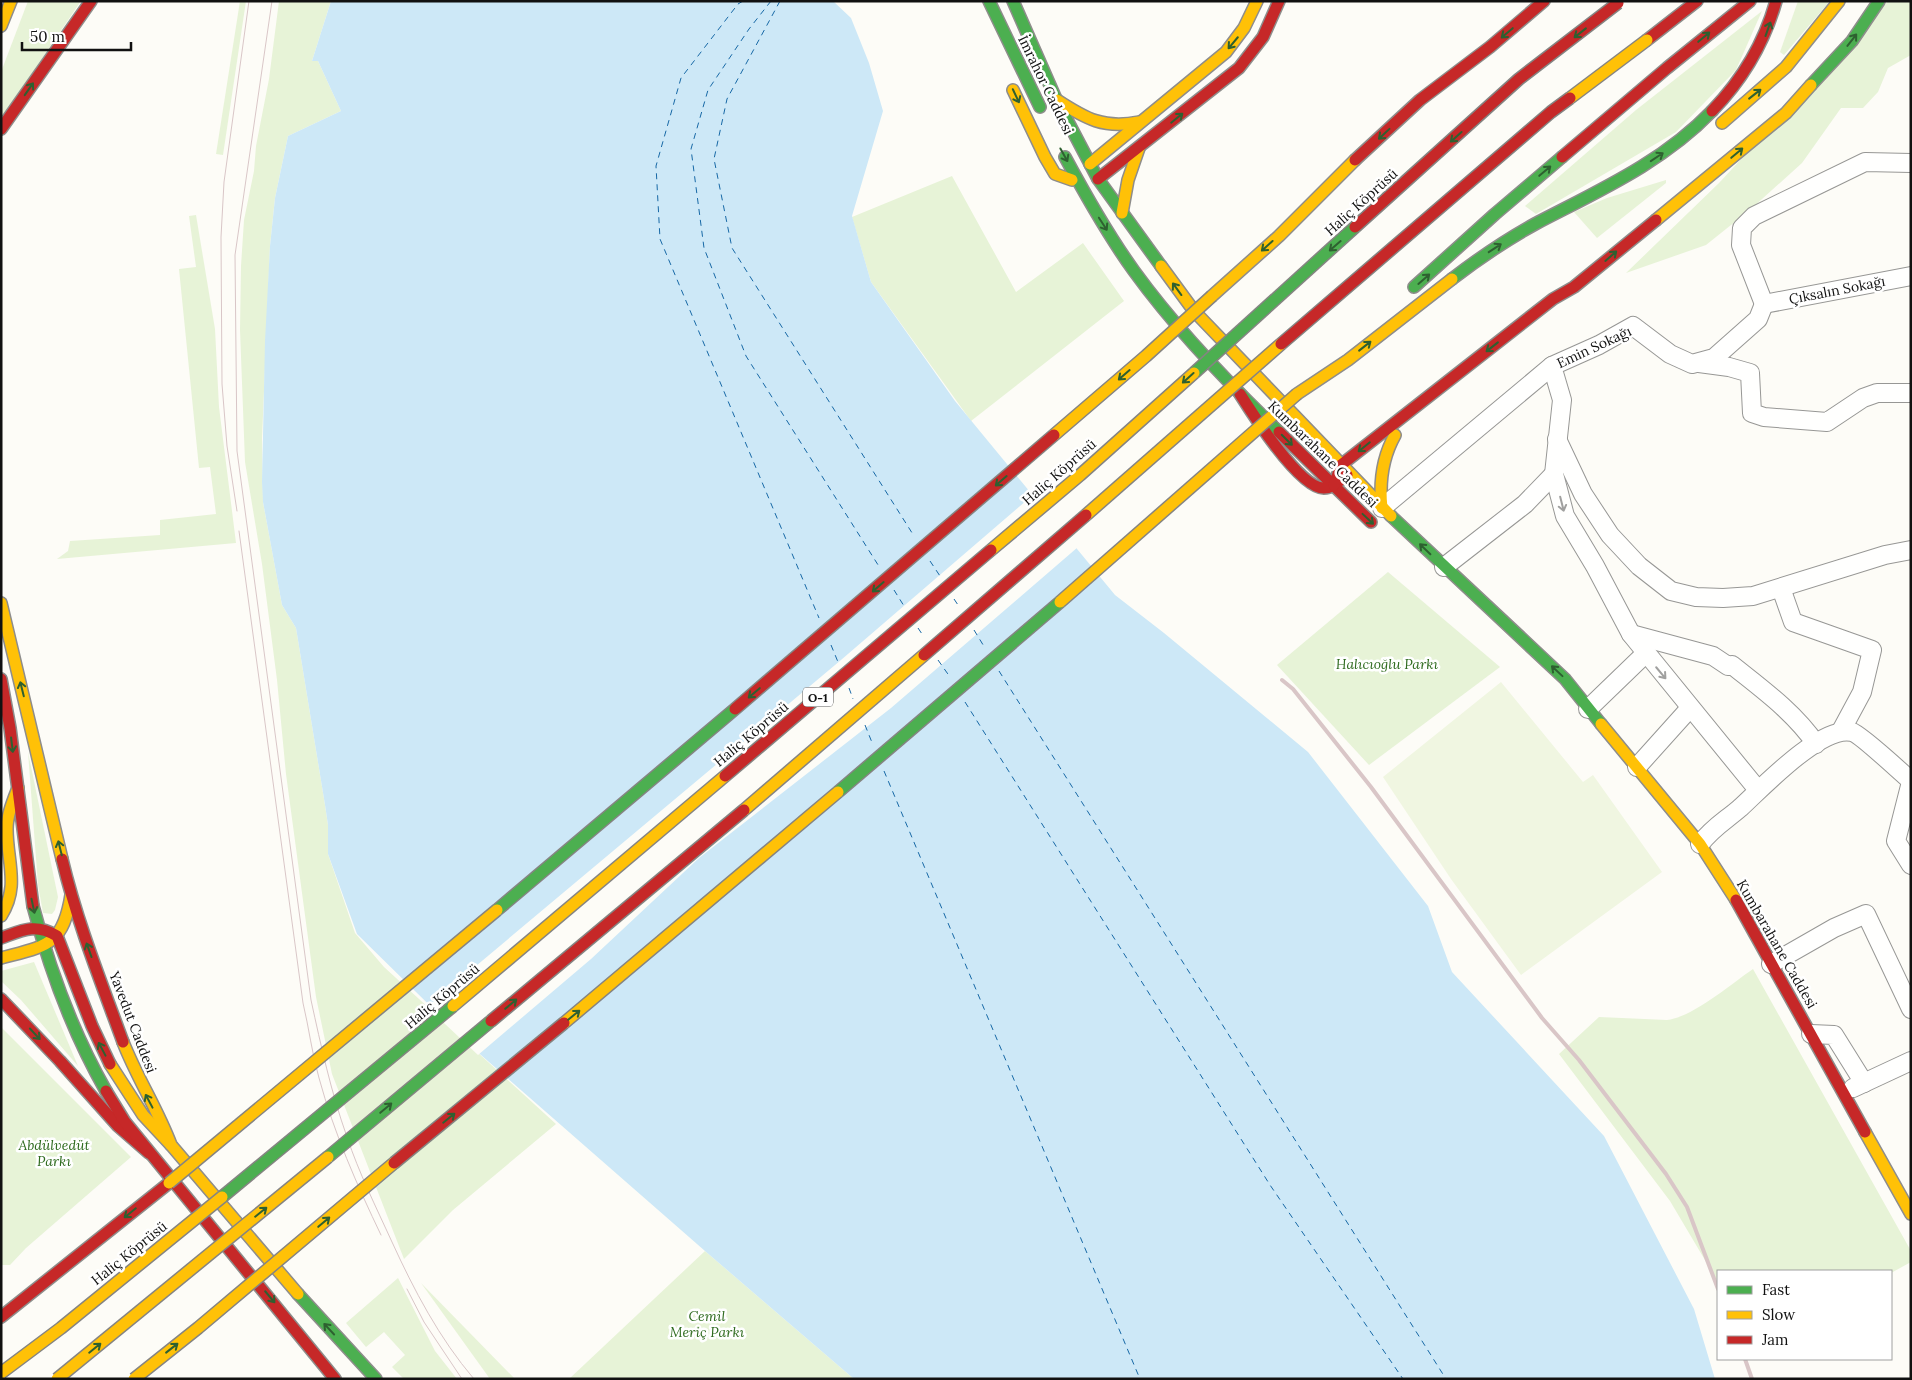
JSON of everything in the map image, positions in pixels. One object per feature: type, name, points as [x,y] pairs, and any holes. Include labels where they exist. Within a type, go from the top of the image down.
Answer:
[{"type":"main road","points":[[2,1],[2,24]]},
{"type":"main road","points":[[2,24],[11,1]]},
{"type":"main road","points":[[1,129],[91,1]]},
{"type":"main road","points":[[987,1],[988,25]]},
{"type":"main road","name":"İmrahor Caddesi","points":[[987,1],[1044,114]]},
{"type":"main road","name":"İmrahor Caddesi","points":[[1013,1],[1056,100],[1098,178]]},
{"type":"main road","points":[[1079,182],[1090,164],[1226,52],[1244,28],[1257,1]]},
{"type":"main road","points":[[1007,77],[1055,174],[1079,182],[1098,178],[1139,148],[1239,68],[1265,37],[1274,18],[1279,1]]},
{"type":"main road","points":[[1,1317],[169,1183],[358,1026],[603,822],[864,600],[1146,356],[1279,236],[1353,162],[1420,100],[1490,47],[1544,1]]},
{"type":"main road","name":"O-1","points":[[57,1379],[694,853],[1159,453],[1213,403],[1522,136],[1697,1]]},
{"type":"main road","points":[[1403,298],[1496,214],[1667,68],[1750,1]]},
{"type":"main road","points":[[1297,394],[1329,374],[1494,248],[1654,160],[1686,136],[1715,109],[1748,68],[1764,39],[1776,1]]},
{"type":"main road","points":[[1686,136],[1707,132],[1728,118],[1786,67],[1839,1]]},
{"type":"main road","points":[[1079,182],[1087,199],[1134,271],[1181,328],[1240,394],[1269,439],[1308,482],[1318,488],[1334,485],[1345,469],[1540,309],[1574,287],[1786,113],[1852,41],[1880,1]]},
{"type":"main road","name":"Haliç Köprüsü","points":[[1,1373],[61,1328],[428,1028],[1080,474],[1519,79],[1620,2]]},
{"type":"main road","points":[[1420,100],[1442,73],[1462,54]]},
{"type":"main road","points":[[1056,100],[1085,118],[1100,124],[1126,125],[1139,122]]},
{"type":"main road","points":[[1122,213],[1127,179],[1139,148]]},
{"type":"main road","name":"İmrahor Caddesi","points":[[1060,149],[1079,182]]},
{"type":"main road","name":"Kumbarahane Caddesi","points":[[1098,178],[1194,311],[1253,375],[1382,508],[1565,679],[1700,844],[1738,904],[1909,1208]]},
{"type":"main road","points":[[1345,469],[1396,435],[1560,304],[1574,287]]},
{"type":"main road","points":[[134,1379],[634,966],[1115,554],[1364,333]]},
{"type":"main road","points":[[1382,508],[1380,476],[1388,446],[1396,435]]},
{"type":"main road","name":"Kumbarahane Caddesi","points":[[1334,485],[1383,533]]},
{"type":"main road","name":"Yavedut Caddesi","points":[[1,603],[71,895],[86,942],[131,1063],[171,1144],[284,1279],[376,1379]]},
{"type":"main road","points":[[1,679],[8,711],[29,880],[38,927],[58,988],[84,1050],[108,1097],[149,1152],[298,1331],[335,1379]]},
{"type":"main road","name":"Kumbarahane Caddesi","points":[[1551,681],[1588,709]]},
{"type":"main road","points":[[1,916],[6,909],[12,887],[7,829],[10,808],[18,788]]},
{"type":"main road","points":[[1,958],[50,942],[56,936],[65,920],[71,895]]},
{"type":"main road","points":[[1,938],[38,927],[48,930],[56,936],[95,1035],[123,1087],[143,1116],[171,1144]]},
{"type":"main road","points":[[1,999],[118,1126],[149,1152]]},
{"type":"main road","points":[[298,1331],[309,1367]]},
{"type":"main road","points":[[362,1365],[366,1379]]},
{"type":"street","points":[[1697,362],[1714,358],[1758,319],[1764,304],[1741,245],[1742,228],[1754,216],[1865,162],[1911,163]]},
{"type":"street","name":"Çıksalın Sokağı","points":[[1764,304],[1911,276]]},
{"type":"street","name":"Emin Sokağı","points":[[1697,362],[1692,364],[1670,354],[1633,326],[1599,345],[1552,366],[1562,400],[1554,474],[1565,516],[1595,566],[1631,634],[1758,790]]},
{"type":"street","points":[[1697,362],[1729,367],[1750,373],[1752,412],[1764,417],[1827,422],[1863,398],[1877,393],[1911,393]]},
{"type":"street","points":[[1382,508],[1552,366]]},
{"type":"street","points":[[1557,439],[1582,494],[1610,535],[1639,566],[1671,591],[1696,597],[1753,596],[1885,555],[1911,550]]},
{"type":"street","points":[[1444,567],[1525,504],[1554,474]]},
{"type":"street","points":[[1700,844],[1711,830],[1739,809],[1784,766],[1816,744],[1842,730],[1862,692],[1872,650],[1793,622],[1781,588]]},
{"type":"street","points":[[1631,634],[1713,656],[1728,666],[1732,665],[1771,696],[1802,725],[1816,744]]},
{"type":"street","points":[[1588,709],[1646,654]]},
{"type":"street","points":[[1637,767],[1690,708]]},
{"type":"street","points":[[1842,730],[1854,733],[1911,782],[1896,840],[1911,865]]},
{"type":"street","points":[[1771,964],[1834,928],[1866,914],[1911,1009]]},
{"type":"street","points":[[1811,1034],[1834,1035],[1864,1083]]},
{"type":"street","points":[[1843,1093],[1911,1061]]},
{"type":"green space","points":[[28,1],[81,1],[1,119],[1,72]]},
{"type":"green space","points":[[240,1],[246,1],[223,155],[216,154]]},
{"type":"green space","points":[[279,1],[331,1],[312,61],[318,61],[341,111],[288,136],[275,198],[270,246],[262,439],[263,502],[282,605],[296,628],[328,825],[328,854],[355,933],[384,967],[556,1124],[453,1210],[404,1259],[332,1074],[316,997],[286,774],[277,680],[262,564],[245,462],[240,330],[244,220],[269,79]]},
{"type":"green space","points":[[1798,1],[1830,1],[1784,55],[1780,52]]},
{"type":"green space","points":[[1888,1],[1911,1],[1911,55],[1888,68],[1878,92],[1863,108],[1841,108],[1802,163],[1751,209],[1706,245],[1626,273],[1719,183]]},
{"type":"green space","points":[[1762,11],[1736,70],[1676,132],[1536,214],[1525,206],[1636,110]]},
{"type":"green space","points":[[952,176],[1016,292],[1083,243],[1124,301],[971,421],[871,282],[852,217]]},
{"type":"green space","points":[[1666,180],[1666,183],[1597,238],[1574,212],[1607,198]]},
{"type":"green space","points":[[196,215],[215,329],[219,407],[236,543],[57,559],[68,551],[70,541],[160,535],[160,520],[216,514],[210,467],[199,468],[179,269],[196,267],[189,216]]},
{"type":"green space","name":"Halıcıoğlu Parkı","points":[[1388,572],[1500,667],[1369,765],[1277,665]]},
{"type":"green space","points":[[1501,682],[1583,782],[1593,775],[1662,872],[1521,975],[1451,879],[1383,777]]},
{"type":"green space","points":[[28,752],[58,897],[52,914],[43,913],[38,885]]},
{"type":"green space","points":[[34,962],[78,1066],[21,1000],[1,981],[1,971]]},
{"type":"green space","points":[[1753,969],[1911,1251],[1911,1262],[1892,1272],[1892,1270],[1717,1270],[1717,1280],[1670,1201],[1559,1054],[1599,1017],[1667,1020],[1677,1018],[1723,991]]},
{"type":"green space","name":"Abdülvedüt Parkı","points":[[1,1027],[131,1157],[26,1248],[10,1265],[1,1265]]},
{"type":"green space","name":"Cemil Meriç Parkı","points":[[705,1251],[854,1379],[569,1379]]},
{"type":"green space","points":[[398,1278],[435,1351],[457,1379],[404,1379],[392,1367],[405,1355],[384,1332],[366,1347],[346,1323]]},
{"type":"green space","points":[[421,1283],[515,1379],[490,1379]]},
{"type":"water","points":[[331,1],[833,1],[851,18],[869,63],[883,111],[852,216],[871,282],[955,401],[1115,595],[1308,752],[1428,906],[1452,972],[1604,1136],[1694,1309],[1715,1379],[854,1379],[473,1048],[357,934],[328,854],[328,825],[296,628],[282,605],[263,502],[262,482],[265,341],[270,246],[275,198],[288,136],[341,111],[318,61],[312,61]]},
{"type":"pier","points":[[1034,494],[1078,547],[891,708],[699,858],[591,959],[478,1055],[427,1007],[841,660]]},
{"type":"ferry route","points":[[743,1],[738,4],[681,78],[656,166],[660,239],[819,618]]},
{"type":"ferry route","points":[[771,1],[749,29],[708,90],[691,149],[704,248],[746,356],[880,568]]},
{"type":"ferry route","points":[[780,1],[727,99],[714,159],[732,248],[914,536]]},
{"type":"ferry route","points":[[930,561],[940,576]]},
{"type":"ferry route","points":[[894,590],[904,606]]},
{"type":"ferry route","points":[[954,599],[960,608]]},
{"type":"ferry route","points":[[918,628],[924,637]]},
{"type":"ferry route","points":[[974,630],[985,648]]},
{"type":"ferry route","points":[[831,645],[838,662]]},
{"type":"ferry route","points":[[938,660],[950,677]]},
{"type":"ferry route","points":[[999,671],[1446,1379]]},
{"type":"ferry route","points":[[849,688],[853,699]]},
{"type":"ferry route","points":[[965,702],[1270,1185],[1403,1379]]},
{"type":"ferry route","points":[[865,725],[873,745]]},
{"type":"ferry route","points":[[884,771],[1140,1379]]},
{"type":"tram line","points":[[237,511],[227,446],[222,384],[221,237],[224,182],[249,1]]},
{"type":"tram line","points":[[272,1],[235,255],[237,451],[311,1000],[336,1103],[362,1177],[418,1296],[438,1330],[474,1379]]},
{"type":"tram line","points":[[239,531],[303,1003],[312,1050],[339,1139],[381,1235]]},
{"type":"tram line","points":[[407,1289],[424,1322],[462,1379]]},
{"type":"railway","points":[[1282,680],[1293,689],[1371,787],[1542,1018],[1579,1060],[1666,1174],[1687,1207],[1717,1286]]},
{"type":"railway","points":[[1745,1360],[1752,1379]]},
{"type":"traffic: fast","points":[[989,1],[1040,107]]},
{"type":"traffic: fast","points":[[1013,1],[1056,99],[1098,179],[1161,266]]},
{"type":"traffic: fast","points":[[1811,85],[1852,41],[1879,1]]},
{"type":"traffic: fast","points":[[1452,279],[1524,230],[1651,161],[1693,129],[1712,111]]},
{"type":"traffic: fast","points":[[1065,157],[1106,229],[1150,293],[1240,394],[1279,432]]},
{"type":"traffic: fast","points":[[1414,287],[1562,157]]},
{"type":"traffic: fast","points":[[1194,373],[1355,227]]},
{"type":"traffic: fast","points":[[1391,516],[1565,679],[1601,724]]},
{"type":"traffic: fast","points":[[838,792],[1060,602]]},
{"type":"traffic: fast","points":[[497,910],[735,709]]},
{"type":"traffic: fast","points":[[33,906],[55,978],[73,1024],[106,1091]]},
{"type":"traffic: fast","points":[[222,1197],[453,1006]]},
{"type":"traffic: fast","points":[[328,1157],[491,1021]]},
{"type":"traffic: fast","points":[[298,1294],[376,1379]]},
{"type":"traffic: slow","points":[[1,26],[11,1]]},
{"type":"traffic: slow","points":[[1090,164],[1226,52],[1244,28],[1257,1]]},
{"type":"traffic: slow","points":[[1722,123],[1786,67],[1839,1]]},
{"type":"traffic: slow","points":[[1570,98],[1647,40]]},
{"type":"traffic: slow","points":[[1656,220],[1786,113],[1811,85]]},
{"type":"traffic: slow","points":[[1013,90],[1055,174],[1072,180]]},
{"type":"traffic: slow","points":[[1057,100],[1096,121],[1116,124],[1139,122]]},
{"type":"traffic: slow","points":[[1122,213],[1128,180],[1139,148]]},
{"type":"traffic: slow","points":[[1212,296],[1279,236],[1355,160]]},
{"type":"traffic: slow","points":[[1161,266],[1194,311],[1391,516]]},
{"type":"traffic: slow","points":[[1297,394],[1348,360],[1452,279]]},
{"type":"traffic: slow","points":[[1054,435],[1212,296]]},
{"type":"traffic: slow","points":[[1086,515],[1281,344]]},
{"type":"traffic: slow","points":[[991,550],[1080,475],[1194,373]]},
{"type":"traffic: slow","points":[[1060,602],[1297,394]]},
{"type":"traffic: slow","points":[[1382,508],[1382,470],[1387,452],[1395,435]]},
{"type":"traffic: slow","points":[[1,603],[62,859]]},
{"type":"traffic: slow","points":[[744,810],[924,655]]},
{"type":"traffic: slow","points":[[1601,724],[1700,844],[1736,900]]},
{"type":"traffic: slow","points":[[453,1006],[725,776]]},
{"type":"traffic: slow","points":[[1,916],[7,905],[11,884],[7,824],[18,788]]},
{"type":"traffic: slow","points":[[564,1023],[838,792]]},
{"type":"traffic: slow","points":[[1,958],[30,950],[50,941],[63,925],[71,895]]},
{"type":"traffic: slow","points":[[169,1183],[497,910]]},
{"type":"traffic: slow","points":[[123,1042],[171,1145],[298,1294]]},
{"type":"traffic: slow","points":[[110,1064],[143,1115],[171,1145]]},
{"type":"traffic: slow","points":[[1865,1132],[1911,1214]]},
{"type":"traffic: slow","points":[[57,1379],[328,1157]]},
{"type":"traffic: slow","points":[[134,1379],[198,1328],[394,1163]]},
{"type":"traffic: slow","points":[[1,1373],[61,1328],[222,1197]]},
{"type":"traffic: jam","points":[[1,129],[91,1]]},
{"type":"traffic: jam","points":[[1098,179],[1239,68],[1263,37],[1279,1]]},
{"type":"traffic: jam","points":[[1355,160],[1420,100],[1490,47],[1544,1]]},
{"type":"traffic: jam","points":[[1647,40],[1697,1]]},
{"type":"traffic: jam","points":[[1562,157],[1750,1]]},
{"type":"traffic: jam","points":[[1712,111],[1743,73],[1751,60],[1765,32],[1776,1]]},
{"type":"traffic: jam","points":[[1355,227],[1519,79],[1618,3]]},
{"type":"traffic: jam","points":[[1281,344],[1551,112],[1570,98]]},
{"type":"traffic: jam","points":[[1334,485],[1341,465],[1553,299],[1574,287],[1656,220]]},
{"type":"traffic: jam","points":[[1240,394],[1290,464],[1302,476],[1314,485],[1327,488],[1347,475]]},
{"type":"traffic: jam","points":[[1279,432],[1371,522]]},
{"type":"traffic: jam","points":[[735,709],[1054,435]]},
{"type":"traffic: jam","points":[[924,655],[1086,515]]},
{"type":"traffic: jam","points":[[725,776],[991,550]]},
{"type":"traffic: jam","points":[[1,679],[10,728],[33,906]]},
{"type":"traffic: jam","points":[[491,1021],[744,810]]},
{"type":"traffic: jam","points":[[62,859],[82,929],[123,1042]]},
{"type":"traffic: jam","points":[[1736,900],[1865,1132]]},
{"type":"traffic: jam","points":[[1,938],[29,929],[42,930],[57,936],[92,1026],[110,1064]]},
{"type":"traffic: jam","points":[[1,999],[118,1126],[149,1153]]},
{"type":"traffic: jam","points":[[394,1163],[564,1023]]},
{"type":"traffic: jam","points":[[106,1091],[125,1122],[335,1379]]},
{"type":"traffic: jam","points":[[1,1317],[169,1183]]}]
